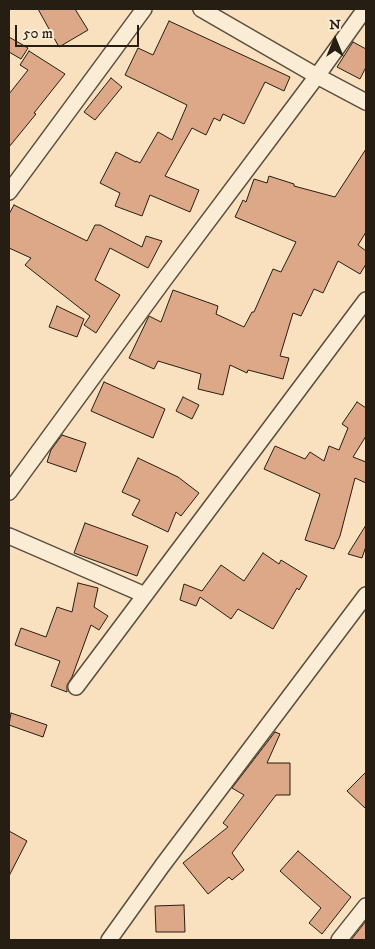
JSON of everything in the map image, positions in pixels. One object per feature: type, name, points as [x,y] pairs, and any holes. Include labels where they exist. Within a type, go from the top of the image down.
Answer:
[{"type":"street","points":[[9,192],[144,9]]},
{"type":"street","points":[[201,9],[366,102]]},
{"type":"street","points":[[9,492],[365,9]]},
{"type":"street","points":[[76,687],[366,300]]},
{"type":"street","points":[[9,536],[145,595]]},
{"type":"street","points":[[109,940],[162,866],[366,595]]},
{"type":"street","points":[[339,940],[366,906]]},
{"type":"building","points":[[38,9],[75,9],[88,30],[59,47]]},
{"type":"building","points":[[169,21],[290,77],[284,91],[265,82],[244,124],[223,114],[220,121],[214,118],[206,135],[192,128],[165,176],[199,190],[190,212],[150,195],[142,216],[115,206],[120,193],[100,183],[116,152],[140,163],[158,132],[172,140],[187,105],[125,75],[138,48],[153,55]]},
{"type":"building","points":[[9,37],[28,48],[21,59],[9,52]]},
{"type":"building","points":[[353,42],[366,49],[366,67],[360,79],[337,67]]},
{"type":"building","points":[[29,51],[65,74],[9,147],[9,94],[28,70],[20,65]]},
{"type":"building","points":[[111,78],[122,87],[95,120],[84,112]]},
{"type":"building","points":[[366,149],[366,232],[358,245],[366,251],[366,264],[360,274],[338,261],[323,293],[314,289],[301,316],[293,313],[280,356],[289,358],[283,379],[248,370],[247,373],[230,365],[223,395],[198,389],[201,374],[158,361],[154,369],[129,358],[149,316],[161,322],[173,290],[218,306],[216,314],[244,327],[252,312],[254,312],[273,269],[281,272],[296,242],[235,217],[243,200],[246,202],[254,179],[267,183],[269,176],[294,184],[294,186],[335,197]]},
{"type":"building","points":[[14,205],[87,241],[95,225],[100,225],[142,247],[146,236],[162,241],[148,268],[110,248],[95,280],[120,295],[96,333],[84,325],[90,316],[25,265],[31,258],[9,248],[9,214]]},
{"type":"building","points":[[57,306],[84,319],[77,337],[49,327]]},
{"type":"building","points":[[104,382],[165,409],[153,438],[91,411]]},
{"type":"building","points":[[183,397],[199,405],[192,419],[176,411]]},
{"type":"building","points":[[357,402],[366,408],[366,436],[353,457],[366,462],[366,483],[355,478],[340,536],[334,549],[305,540],[320,494],[264,469],[275,446],[305,459],[310,452],[324,461],[329,446],[339,450],[348,428],[342,424]]},
{"type":"building","points":[[62,435],[86,443],[76,472],[47,462],[51,450]]},
{"type":"building","points":[[138,458],[178,477],[199,493],[181,516],[176,512],[168,532],[132,515],[140,500],[122,492]]},
{"type":"building","points":[[85,523],[148,546],[137,576],[74,553]]},
{"type":"building","points":[[366,525],[366,546],[362,558],[348,554]]},
{"type":"building","points":[[263,553],[279,564],[281,560],[307,576],[299,590],[297,588],[273,629],[238,609],[231,619],[200,597],[196,606],[180,600],[184,584],[202,591],[221,565],[244,581]]},
{"type":"building","points":[[78,583],[98,588],[94,607],[108,616],[99,630],[91,625],[72,677],[67,685],[67,692],[51,686],[60,661],[15,645],[21,628],[46,637],[57,607],[72,612]]},
{"type":"building","points":[[11,713],[47,725],[43,737],[9,725]]},
{"type":"building","points":[[275,732],[280,734],[267,763],[290,763],[290,795],[276,795],[232,853],[244,870],[232,880],[229,877],[208,894],[183,863],[228,827],[223,823],[244,795],[232,788]]},
{"type":"building","points":[[366,772],[366,809],[347,791]]},
{"type":"building","points":[[9,831],[27,841],[9,876]]},
{"type":"building","points":[[298,851],[351,897],[322,934],[309,923],[321,908],[280,871]]},
{"type":"building","points":[[184,905],[185,932],[156,932],[155,906]]},
{"type":"building","points":[[366,921],[366,940],[351,940]]}]
